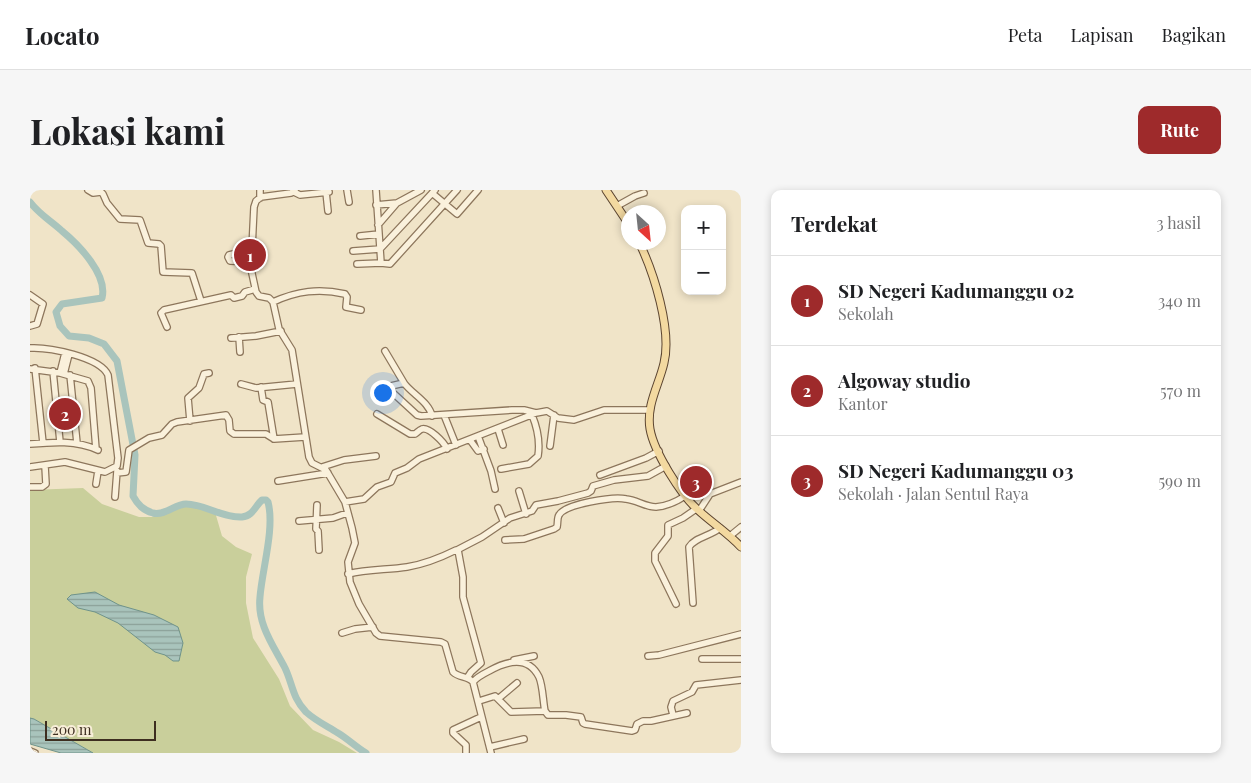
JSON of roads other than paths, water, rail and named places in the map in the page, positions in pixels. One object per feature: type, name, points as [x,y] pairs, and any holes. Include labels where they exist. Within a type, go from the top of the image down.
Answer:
[{"type":"main road","points":[[606,190],[621,212]]},
{"type":"main road","points":[[642,250],[649,267],[665,323],[667,349],[664,365],[655,386],[650,410],[650,430],[666,466],[685,496],[698,510],[741,547]]},
{"type":"street","points":[[88,190],[93,193],[101,192],[120,219],[136,219],[142,222],[148,243],[161,245],[163,272],[193,274],[202,301]]},
{"type":"street","points":[[260,190],[260,198]]},
{"type":"street","points":[[347,190],[349,202]]},
{"type":"street","points":[[376,190],[381,263]]},
{"type":"street","points":[[378,225],[397,203],[422,190],[432,193],[457,214],[478,190]]},
{"type":"street","points":[[357,264],[390,264],[457,190]]},
{"type":"street","points":[[328,211],[328,192],[300,195],[294,191],[260,198],[256,201],[254,207],[251,262],[255,289],[259,296],[269,298],[273,302],[281,331],[292,350],[310,460],[328,473],[344,502],[355,543],[348,562],[348,574],[353,593],[376,633],[384,637],[444,642],[453,672],[462,677],[470,680],[504,663],[522,663],[533,668],[542,683],[545,712]]},
{"type":"street","points":[[353,251],[380,249],[432,193]]},
{"type":"street","points":[[617,206],[634,196],[644,193]]},
{"type":"street","points":[[376,205],[397,203]]},
{"type":"street","points":[[360,236],[379,234]]},
{"type":"street","points":[[251,254],[242,252],[229,255],[228,257],[230,261],[251,262]]},
{"type":"street","points":[[167,327],[161,314],[162,310],[231,295],[234,298],[239,298],[245,292],[255,289]]},
{"type":"street","points":[[273,302],[298,292],[323,290],[344,293],[347,296],[346,307],[361,310]]},
{"type":"street","points":[[30,295],[41,302],[43,306],[37,324],[30,326]]},
{"type":"street","points":[[231,338],[281,331]]},
{"type":"street","points":[[240,337],[240,352]]},
{"type":"street","points":[[30,348],[43,348],[67,354],[98,364],[107,372],[114,412],[118,458],[115,497]]},
{"type":"street","points":[[385,351],[404,383],[412,394],[430,408],[432,416]]},
{"type":"street","points":[[67,354],[65,374],[73,404],[77,443]]},
{"type":"street","points":[[30,444],[77,443],[98,450],[90,384],[85,380],[53,371],[32,368],[43,443]]},
{"type":"street","points":[[53,371],[60,442]]},
{"type":"street","points":[[190,421],[188,398],[199,388],[202,376],[209,373]]},
{"type":"street","points":[[404,383],[390,386],[392,392],[417,415],[432,416],[512,410],[524,410],[534,414]]},
{"type":"street","points":[[241,384],[252,388],[297,384]]},
{"type":"street","points":[[261,387],[263,400],[268,402],[274,439]]},
{"type":"street","points":[[56,406],[73,404]]},
{"type":"street","points":[[344,502],[366,499],[377,487],[391,482],[395,473],[436,451],[456,446],[534,414],[547,411],[558,418],[574,420],[604,410],[650,410]]},
{"type":"street","points":[[377,414],[410,434],[415,434],[424,429],[442,440],[447,449]]},
{"type":"street","points":[[501,470],[529,464],[538,456],[539,449],[534,414]]},
{"type":"street","points":[[30,467],[69,462],[98,471],[117,469],[126,472],[129,450],[149,438],[162,435],[175,422],[226,415],[229,420],[231,433],[266,434],[274,439],[305,437]]},
{"type":"street","points":[[444,415],[456,446]]},
{"type":"street","points":[[550,446],[554,415]]},
{"type":"street","points":[[498,429],[503,445]]},
{"type":"street","points":[[478,436],[492,471],[495,489]]},
{"type":"street","points":[[470,440],[478,451],[484,449]]},
{"type":"street","points":[[600,475],[646,458],[659,451]]},
{"type":"street","points":[[322,467],[344,460],[376,456]]},
{"type":"street","points":[[30,487],[40,488],[45,486],[45,466]]},
{"type":"street","points":[[348,574],[374,569],[409,567],[434,560],[482,537],[510,518],[534,510],[536,505],[588,493],[593,486],[604,482],[648,476],[666,466]]},
{"type":"street","points":[[96,484],[98,471]]},
{"type":"street","points":[[278,481],[328,473]]},
{"type":"street","points":[[676,604],[655,561],[655,553],[668,536],[668,525],[698,510],[710,494],[741,482]]},
{"type":"street","points":[[519,491],[526,514]]},
{"type":"street","points":[[505,540],[524,539],[554,530],[558,527],[558,517],[561,513],[577,506],[600,500],[628,499],[655,507],[671,504],[685,496]]},
{"type":"street","points":[[317,505],[316,528],[318,531],[319,550]]},
{"type":"street","points":[[498,508],[504,523]]},
{"type":"street","points":[[299,522],[333,518],[347,513]]},
{"type":"street","points":[[693,603],[689,547],[696,540],[714,533],[720,528]]},
{"type":"street","points":[[730,536],[741,528]]},
{"type":"street","points":[[457,550],[460,556],[463,577],[462,597],[481,660],[481,663],[471,672],[470,680],[479,701],[481,717],[491,750],[524,739]]},
{"type":"street","points":[[342,633],[355,629],[372,628]]},
{"type":"street","points":[[648,656],[657,656],[741,634]]},
{"type":"street","points":[[513,662],[516,659],[534,656]]},
{"type":"street","points":[[702,659],[741,659]]},
{"type":"street","points":[[673,715],[671,707],[673,700],[692,692],[696,685],[741,680]]},
{"type":"street","points":[[498,698],[517,683]]},
{"type":"street","points":[[479,701],[493,696],[498,698],[511,712],[545,712],[548,715],[581,717],[582,722],[585,724],[632,731],[634,731],[637,724],[645,721],[687,713]]},
{"type":"street","points":[[466,752],[466,746],[453,733],[453,730],[481,717]]},
{"type":"street","points":[[30,751],[35,753]]},
{"type":"water","points":[[95,592],[119,605],[154,615],[178,627],[183,643],[179,661],[173,661],[165,655],[155,652],[118,623],[95,612],[78,608],[67,599],[71,595]]},
{"type":"water","points":[[30,718],[93,753],[61,753],[30,744]]},
{"type":"waterway","points":[[30,202],[84,252],[101,280],[102,298],[62,304],[56,312],[60,326],[69,336],[89,338],[104,344],[117,361],[135,455],[133,496],[139,505],[153,513],[162,513],[186,504],[200,506],[235,517],[242,517],[251,513],[262,500],[268,502],[270,512],[269,536],[260,597],[263,625],[285,668],[295,696],[301,706],[314,718],[342,735],[366,753]]},
{"type":"place","name":"SD Negeri Kadumanggu 02","points":[[250,255]]},
{"type":"place","name":"Algoway studio","points":[[65,414]]},
{"type":"place","name":"SD Negeri Kadumanggu 03","points":[[696,482]]}]
